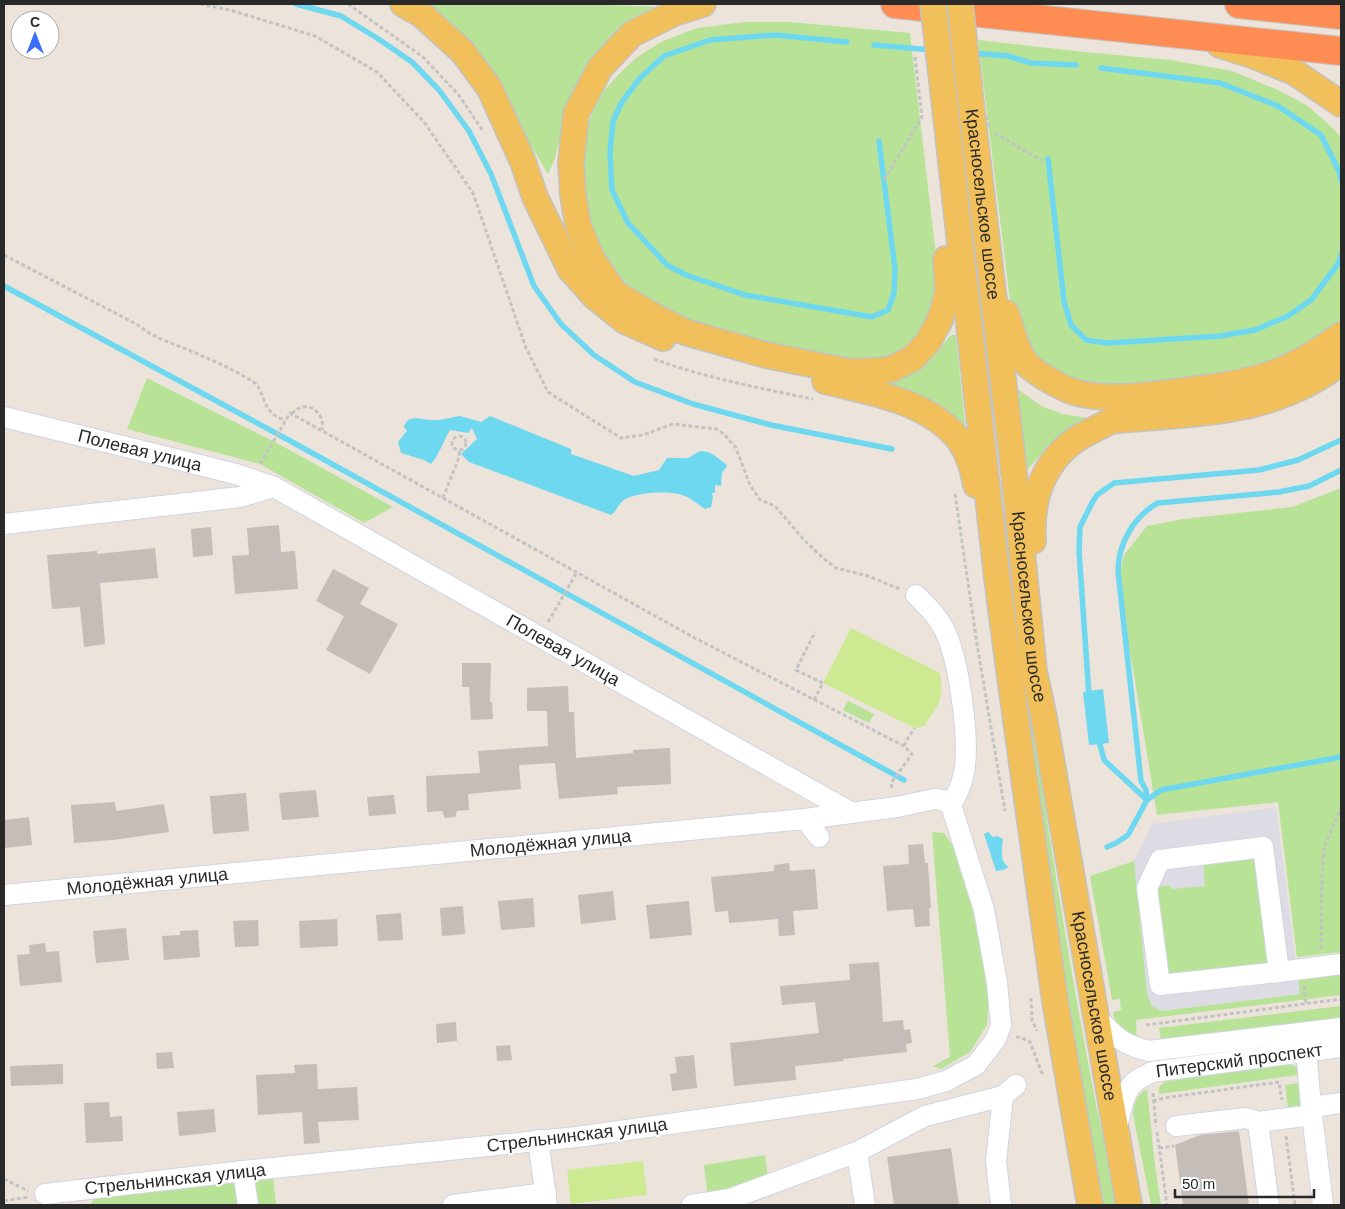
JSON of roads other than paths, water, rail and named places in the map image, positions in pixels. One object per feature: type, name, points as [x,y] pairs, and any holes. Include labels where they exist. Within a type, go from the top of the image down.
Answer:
[{"type":"highway","points":[[895,4],[1341,51]]},
{"type":"highway","points":[[1239,4],[1341,15]]},
{"type":"main road","points":[[403,4],[421,14],[463,52],[490,89],[523,162],[535,197],[565,261],[594,296],[626,321],[672,341],[710,354],[877,394],[915,407],[938,420],[956,436],[967,455],[980,501],[987,551],[998,582]]},
{"type":"main road","points":[[703,4],[674,13],[632,34],[600,68],[576,114],[570,163],[578,226],[592,259],[615,293],[654,317],[685,332],[766,355],[850,372],[888,370],[912,359],[928,342],[940,320],[948,292],[944,238],[948,137]]},
{"type":"main road","name":"Красносельское шоссе","points":[[933,4],[998,582],[1055,1001],[1090,1205]]},
{"type":"main road","name":"Красносельское шоссе","points":[[960,4],[1014,473],[1034,671],[1044,718],[1129,1205]]},
{"type":"main road","points":[[1194,37],[1252,55],[1294,72],[1341,104]]},
{"type":"main road","points":[[978,163],[996,242],[1005,311],[1021,354],[1035,370],[1073,391],[1101,396],[1150,395],[1223,386],[1269,374],[1313,354],[1341,335]]},
{"type":"main road","points":[[1044,718],[1032,524],[1037,497],[1048,468],[1064,447],[1083,434],[1110,421],[1231,409],[1274,398],[1303,386],[1341,362]]},
{"type":"street","name":"Полевая улица","points":[[4,417],[236,474],[274,487],[852,813]]},
{"type":"street","name":"Полевая улица","points":[[4,524],[240,497],[274,487]]},
{"type":"street","points":[[916,595],[936,617],[947,636],[961,694],[966,750],[961,786],[951,805]]},
{"type":"street","name":"Молодёжная улица","points":[[4,896],[805,819],[897,807],[934,799],[944,800],[951,805]]},
{"type":"street","name":"Стрельнинская улица","points":[[41,1195],[243,1171],[577,1137],[904,1091],[946,1081],[976,1065],[996,1039],[1001,1024],[997,983],[984,910],[951,805]]},
{"type":"street","points":[[805,819],[819,837]]},
{"type":"street","points":[[1279,972],[1263,847],[1160,860],[1147,888],[1160,985],[1279,972],[1341,964]]},
{"type":"street","name":"Питерский проспект","points":[[1096,1017],[1110,1032],[1126,1044],[1149,1051],[1305,1041],[1341,1047]]},
{"type":"street","name":"Питерский проспект","points":[[1115,1133],[1124,1099],[1129,1088],[1136,1080],[1152,1072],[1305,1041],[1341,1028]]},
{"type":"street","points":[[1305,1041],[1323,1205]]},
{"type":"street","points":[[692,1205],[730,1202],[857,1152],[925,1116],[1009,1090],[996,1162],[1001,1205]]},
{"type":"street","points":[[1176,1136],[1246,1118],[1258,1122],[1341,1103]]},
{"type":"street","points":[[1258,1122],[1269,1205]]},
{"type":"street","points":[[453,1205],[546,1199],[538,1140]]},
{"type":"street","points":[[857,1152],[864,1205]]},
{"type":"street","points":[[243,1171],[248,1205]]},
{"type":"water","points":[[460,416],[481,422],[490,416],[571,449],[571,454],[634,476],[659,470],[667,458],[688,458],[702,451],[714,455],[727,465],[722,472],[721,486],[715,485],[715,493],[712,493],[711,507],[705,509],[679,494],[654,493],[637,495],[624,500],[611,515],[469,462],[461,454],[477,439],[472,428],[468,433],[450,430],[439,453],[431,464],[401,453],[398,442],[407,431],[404,427],[408,420],[416,418],[439,420]]},
{"type":"water","points":[[1103,689],[1109,743],[1089,745],[1083,692]]},
{"type":"water","points":[[988,832],[993,837],[997,836],[1003,839],[1002,858],[1009,867],[1003,870],[996,871],[984,834]]},
{"type":"waterway","points":[[296,4],[341,16],[412,62],[439,90],[469,131],[491,174],[534,286],[561,324],[594,355],[635,382],[693,404],[771,425],[892,449]]},
{"type":"waterway","points":[[847,42],[775,35],[710,40],[664,56],[640,78],[622,102],[613,121],[610,153],[612,190],[628,223],[667,265],[686,275],[745,295],[872,317],[888,310],[894,293],[895,269],[879,141]]},
{"type":"waterway","points":[[874,45],[932,50]]},
{"type":"waterway","points":[[971,53],[1008,56],[1031,63],[1076,65]]},
{"type":"waterway","points":[[1101,68],[1220,83],[1278,106],[1321,135],[1339,171],[1341,180]]},
{"type":"waterway","points":[[1048,159],[1064,301],[1071,325],[1086,340],[1108,343],[1220,336],[1255,330],[1288,316],[1311,300],[1338,264],[1341,255]]},
{"type":"waterway","points":[[4,286],[294,443],[904,780]]},
{"type":"waterway","points":[[1089,696],[1079,551],[1080,527],[1097,495],[1114,483],[1259,470],[1298,460],[1341,440]]},
{"type":"waterway","points":[[1147,800],[1146,790],[1141,781],[1118,571],[1121,551],[1129,532],[1142,515],[1158,503],[1279,492],[1309,486],[1341,470]]},
{"type":"waterway","points":[[1098,737],[1104,760],[1147,800]]},
{"type":"waterway","points":[[1107,847],[1128,835],[1147,800],[1161,790],[1341,757]]}]
